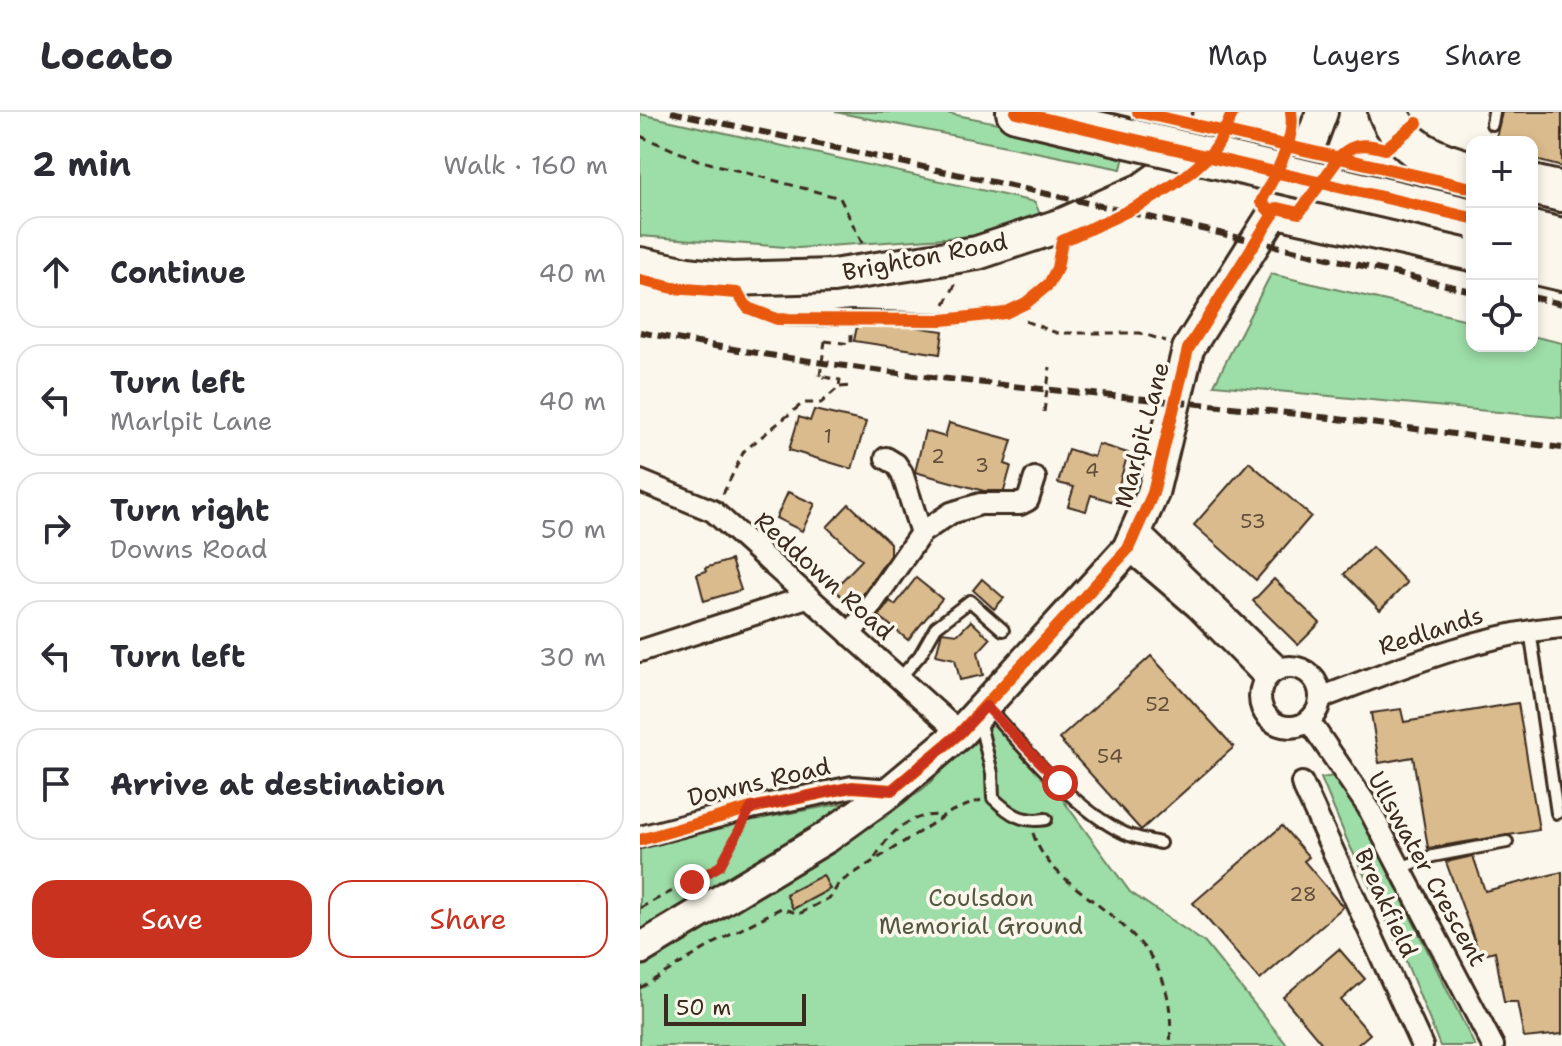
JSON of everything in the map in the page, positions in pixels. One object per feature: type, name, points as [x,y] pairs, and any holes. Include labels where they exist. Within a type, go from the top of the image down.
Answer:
[{"type":"highway","points":[[1016,112],[1466,217]]},
{"type":"highway","points":[[1388,112],[1401,137],[1423,154],[1466,170]]},
{"type":"highway","points":[[1538,186],[1562,192]]},
{"type":"highway","points":[[1277,208],[1466,250]]},
{"type":"highway","points":[[1538,232],[1562,238]]},
{"type":"highway","points":[[1538,265],[1562,271]]},
{"type":"main road","name":"Brighton Road","points":[[640,264],[734,286],[833,276],[964,255],[1064,233],[1142,190],[1170,170],[1199,138],[1213,112]]},
{"type":"main road","name":"Marlpit Lane","points":[[640,949],[827,837],[892,790],[974,718],[1133,540],[1153,493],[1188,349],[1304,161],[1322,112]]},
{"type":"street","points":[[886,458],[896,464],[902,473],[921,533]]},
{"type":"street","points":[[850,635],[921,533],[951,513],[980,504],[1020,504],[1028,500],[1035,478]]},
{"type":"street","name":"Reddown Road","points":[[640,481],[713,511],[899,679],[974,718]]},
{"type":"street","points":[[1133,540],[1197,608],[1273,674]]},
{"type":"street","points":[[640,651],[807,597]]},
{"type":"street","name":"Redlands","points":[[1320,698],[1480,641],[1530,630],[1562,627]]},
{"type":"street","points":[[1299,669],[1308,673],[1319,688],[1320,698],[1319,707],[1309,721],[1291,727],[1282,726],[1266,715],[1260,697],[1273,674],[1299,669]]},
{"type":"street","name":"Ullswater Crescent","points":[[1309,721],[1368,807],[1493,1046]]},
{"type":"street","name":"Breakfield","points":[[1302,783],[1422,1046]]},
{"type":"street","name":"Downs Road","points":[[641,838],[751,808],[852,787],[892,790]]},
{"type":"lane","points":[[734,286],[748,308],[777,319],[851,317],[943,320],[1005,313],[1026,303],[1049,284],[1057,268],[1064,233]]},
{"type":"lane","points":[[899,679],[920,655],[936,627],[970,601],[1003,630]]},
{"type":"lane","points":[[1530,630],[1557,813]]},
{"type":"lane","points":[[974,718],[992,773],[993,798],[1009,813],[1029,822],[1046,819]]},
{"type":"lane","points":[[974,718],[1027,751],[1091,811],[1125,834],[1160,843]]},
{"type":"lane","points":[[1400,868],[1433,856],[1507,842]]},
{"type":"path","points":[[640,136],[698,160],[840,198],[866,252]]},
{"type":"path","points":[[943,320],[946,298],[956,284]]},
{"type":"path","points":[[1005,313],[1057,333],[1140,333]]},
{"type":"path","points":[[839,387],[840,380],[820,376],[825,341],[851,344],[851,317]]},
{"type":"path","points":[[1044,412],[1050,367]]},
{"type":"path","points":[[732,477],[744,451],[803,403],[821,403],[839,387],[852,386]]},
{"type":"path","points":[[640,988],[781,908],[799,914],[831,897],[839,883],[944,816],[973,802],[993,798]]},
{"type":"path","points":[[640,908],[720,866],[751,808]]},
{"type":"path","points":[[873,861],[884,841],[910,821],[927,813],[944,816]]},
{"type":"path","points":[[1029,822],[1038,848],[1054,870],[1131,931],[1150,954],[1164,981],[1172,1016],[1170,1046]]},
{"type":"green space","points":[[835,112],[941,112],[1126,148],[1121,169]]},
{"type":"green space","points":[[640,114],[1035,202],[1041,217],[974,236],[798,248],[640,236]]},
{"type":"green space","points":[[1271,274],[1466,320],[1466,352],[1538,352],[1538,337],[1562,343],[1562,418],[1214,385]]},
{"type":"green space","name":"Coulsdon Memorial Ground","points":[[1001,715],[1130,892],[1205,943],[1288,1046],[640,1046],[640,966],[884,818],[924,788]]},
{"type":"green space","points":[[1334,776],[1361,817],[1475,1046],[1440,1046],[1402,952],[1347,840],[1321,778]]},
{"type":"green space","points":[[856,801],[640,934],[640,841]]},
{"type":"building","points":[[1502,112],[1562,112],[1562,167],[1538,161],[1538,136],[1496,136]]},
{"type":"building","points":[[857,326],[943,331],[940,354],[854,341]]},
{"type":"building","points":[[814,410],[866,422],[852,469],[789,450],[799,417],[810,421]]},
{"type":"building","points":[[949,423],[1012,440],[1005,464],[1011,466],[1004,491],[984,491],[915,472],[925,431],[945,437]]},
{"type":"building","points":[[1098,444],[1128,453],[1114,502],[1091,495],[1086,511],[1068,506],[1074,487],[1058,483],[1068,449],[1094,457]]},
{"type":"building","points":[[1249,462],[1311,516],[1256,580],[1194,525]]},
{"type":"building","points":[[788,492],[815,504],[802,531],[776,518]]},
{"type":"building","points":[[849,504],[890,543],[890,555],[859,600],[856,598],[850,605],[834,589],[862,560],[827,527]]},
{"type":"building","points":[[1372,547],[1407,583],[1380,610],[1344,574]]},
{"type":"building","points":[[731,560],[741,590],[704,601],[697,574],[706,571],[705,568]]},
{"type":"building","points":[[916,578],[942,599],[908,640],[879,616],[890,601],[895,605]]},
{"type":"building","points":[[982,579],[1004,598],[994,609],[973,590]]},
{"type":"building","points":[[1274,579],[1320,623],[1298,645],[1253,601]]},
{"type":"building","points":[[971,621],[990,639],[978,652],[983,675],[960,680],[955,659],[936,655],[942,632],[958,634]]},
{"type":"building","points":[[1151,656],[1234,747],[1141,830],[1059,739]]},
{"type":"building","points":[[1518,703],[1539,830],[1428,848],[1413,757],[1379,763],[1371,713],[1401,709],[1404,722]]},
{"type":"building","points":[[1282,826],[1309,857],[1304,861],[1343,907],[1260,980],[1193,903]]},
{"type":"building","points":[[1473,856],[1485,891],[1562,872],[1562,1034],[1524,1038],[1517,1002],[1504,1002],[1495,951],[1480,955],[1446,862]]},
{"type":"building","points":[[823,875],[830,889],[793,909],[786,894]]},
{"type":"building","points":[[1339,949],[1365,979],[1341,1000],[1370,1034],[1356,1046],[1324,1046],[1283,997]]},
{"type":"railway","points":[[671,112],[1466,290]]},
{"type":"railway","points":[[1538,298],[1562,304]]},
{"type":"railway","points":[[640,332],[919,376],[1291,413],[1562,448]]},
{"type":"cycle path","points":[[1016,112],[1466,217]]},
{"type":"cycle path","points":[[1138,112],[1466,187]]},
{"type":"cycle path","points":[[640,280],[673,288],[737,293],[748,308],[777,319],[943,320],[1005,313],[1026,303],[1049,284],[1057,268],[1062,241],[1142,204],[1197,167],[1216,147],[1233,112]]},
{"type":"cycle path","points":[[1273,215],[1261,202],[1287,147],[1291,112]]},
{"type":"cycle path","points":[[640,840],[751,808],[852,787],[892,790],[960,733],[1128,549],[1153,493],[1188,349],[1277,208],[1299,213],[1346,151],[1362,145],[1385,149],[1417,123]]},
{"type":"route","points":[[692,882],[720,866],[751,808],[852,787],[871,786],[892,790],[960,733],[986,706],[1060,783]]}]
